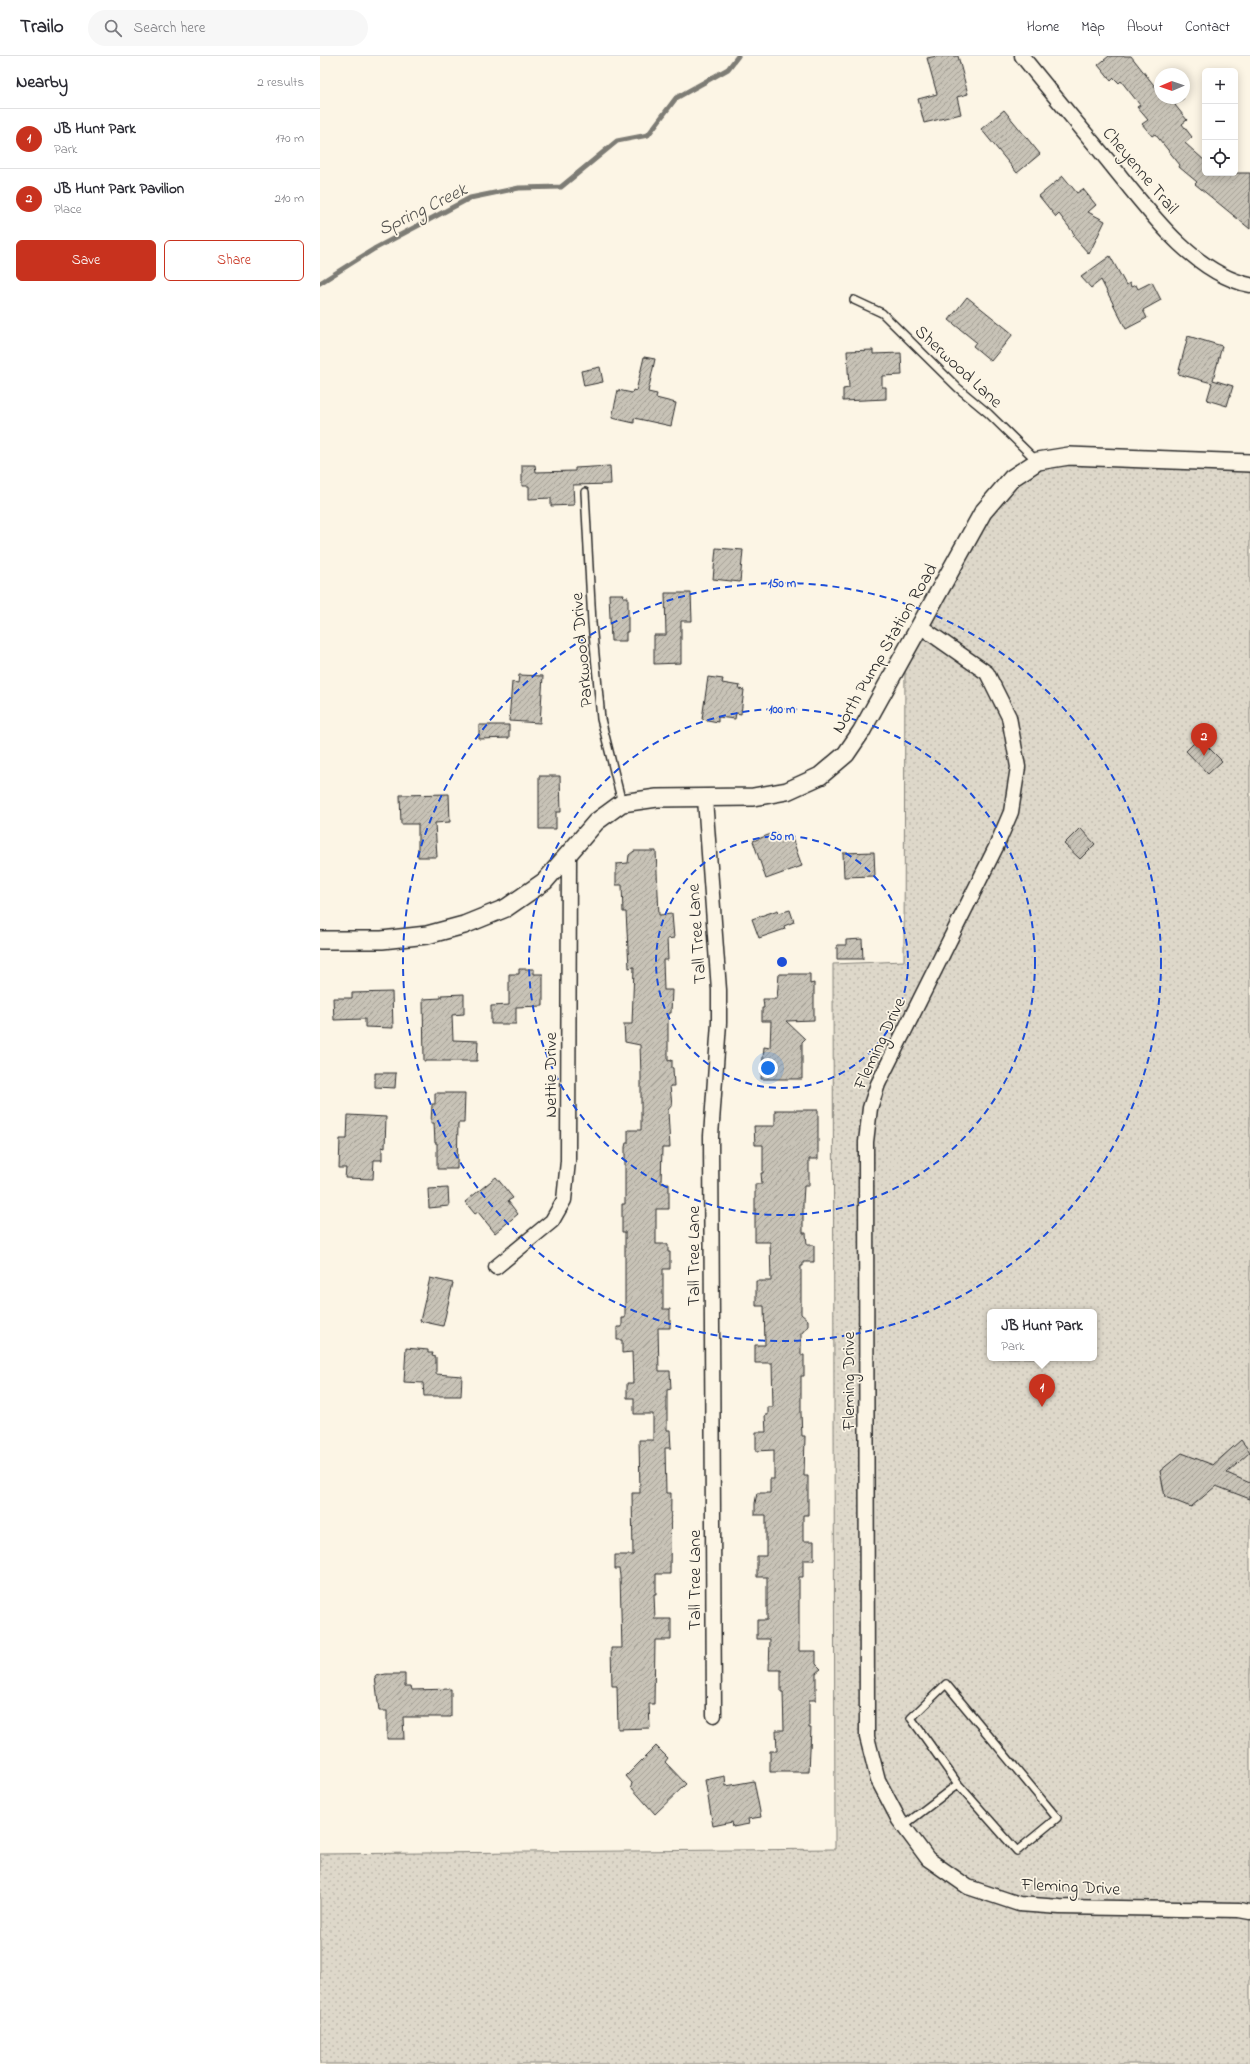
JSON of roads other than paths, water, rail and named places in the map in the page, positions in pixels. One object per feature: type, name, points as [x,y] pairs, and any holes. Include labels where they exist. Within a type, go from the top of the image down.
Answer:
[{"type":"street","name":"Cheyenne Trail","points":[[1022,56],[1148,210],[1180,244],[1214,271],[1250,285]]},
{"type":"street","name":"North Pump Station Road","points":[[320,940],[382,940],[427,935],[464,925],[506,908],[544,881],[596,822],[622,803],[657,798],[705,799],[753,797],[787,791],[820,776],[846,754],[861,732],[983,512],[1012,478],[1038,461],[1069,456],[1250,463]]},
{"type":"street","name":"Fleming Drive","points":[[920,626],[987,673],[1009,717],[1018,767],[1010,812],[996,848],[878,1084],[870,1108],[866,1142],[867,1737],[878,1780],[903,1826],[928,1859],[968,1887],[1019,1904],[1060,1908],[1239,1910],[1250,1912]]},
{"type":"street","name":"Tall Tree Lane","points":[[705,799],[719,990],[711,1136],[714,1715]]},
{"type":"street","name":"Nettie Drive","points":[[496,1267],[552,1221],[564,1200],[568,1161],[569,853]]},
{"type":"lane","name":"Sherwood Lane","points":[[854,300],[882,313],[958,388],[988,413],[1038,461]]},
{"type":"lane","name":"Parkwood Drive","points":[[585,492],[592,623],[602,719],[622,803]]},
{"type":"lane","points":[[946,1684],[1057,1818],[1017,1851],[958,1784],[911,1718],[946,1684]]},
{"type":"lane","points":[[903,1826],[928,1809],[958,1784]]},
{"type":"waterway","name":"Spring Creek","points":[[320,283],[374,249],[470,198],[519,188],[561,187],[617,141],[648,135],[676,98],[728,69],[738,56]]},
{"type":"place","name":"JB Hunt Park Pavilion","points":[[1204,756]]},
{"type":"place","name":"JB Hunt Park","points":[[1042,1407]]}]
